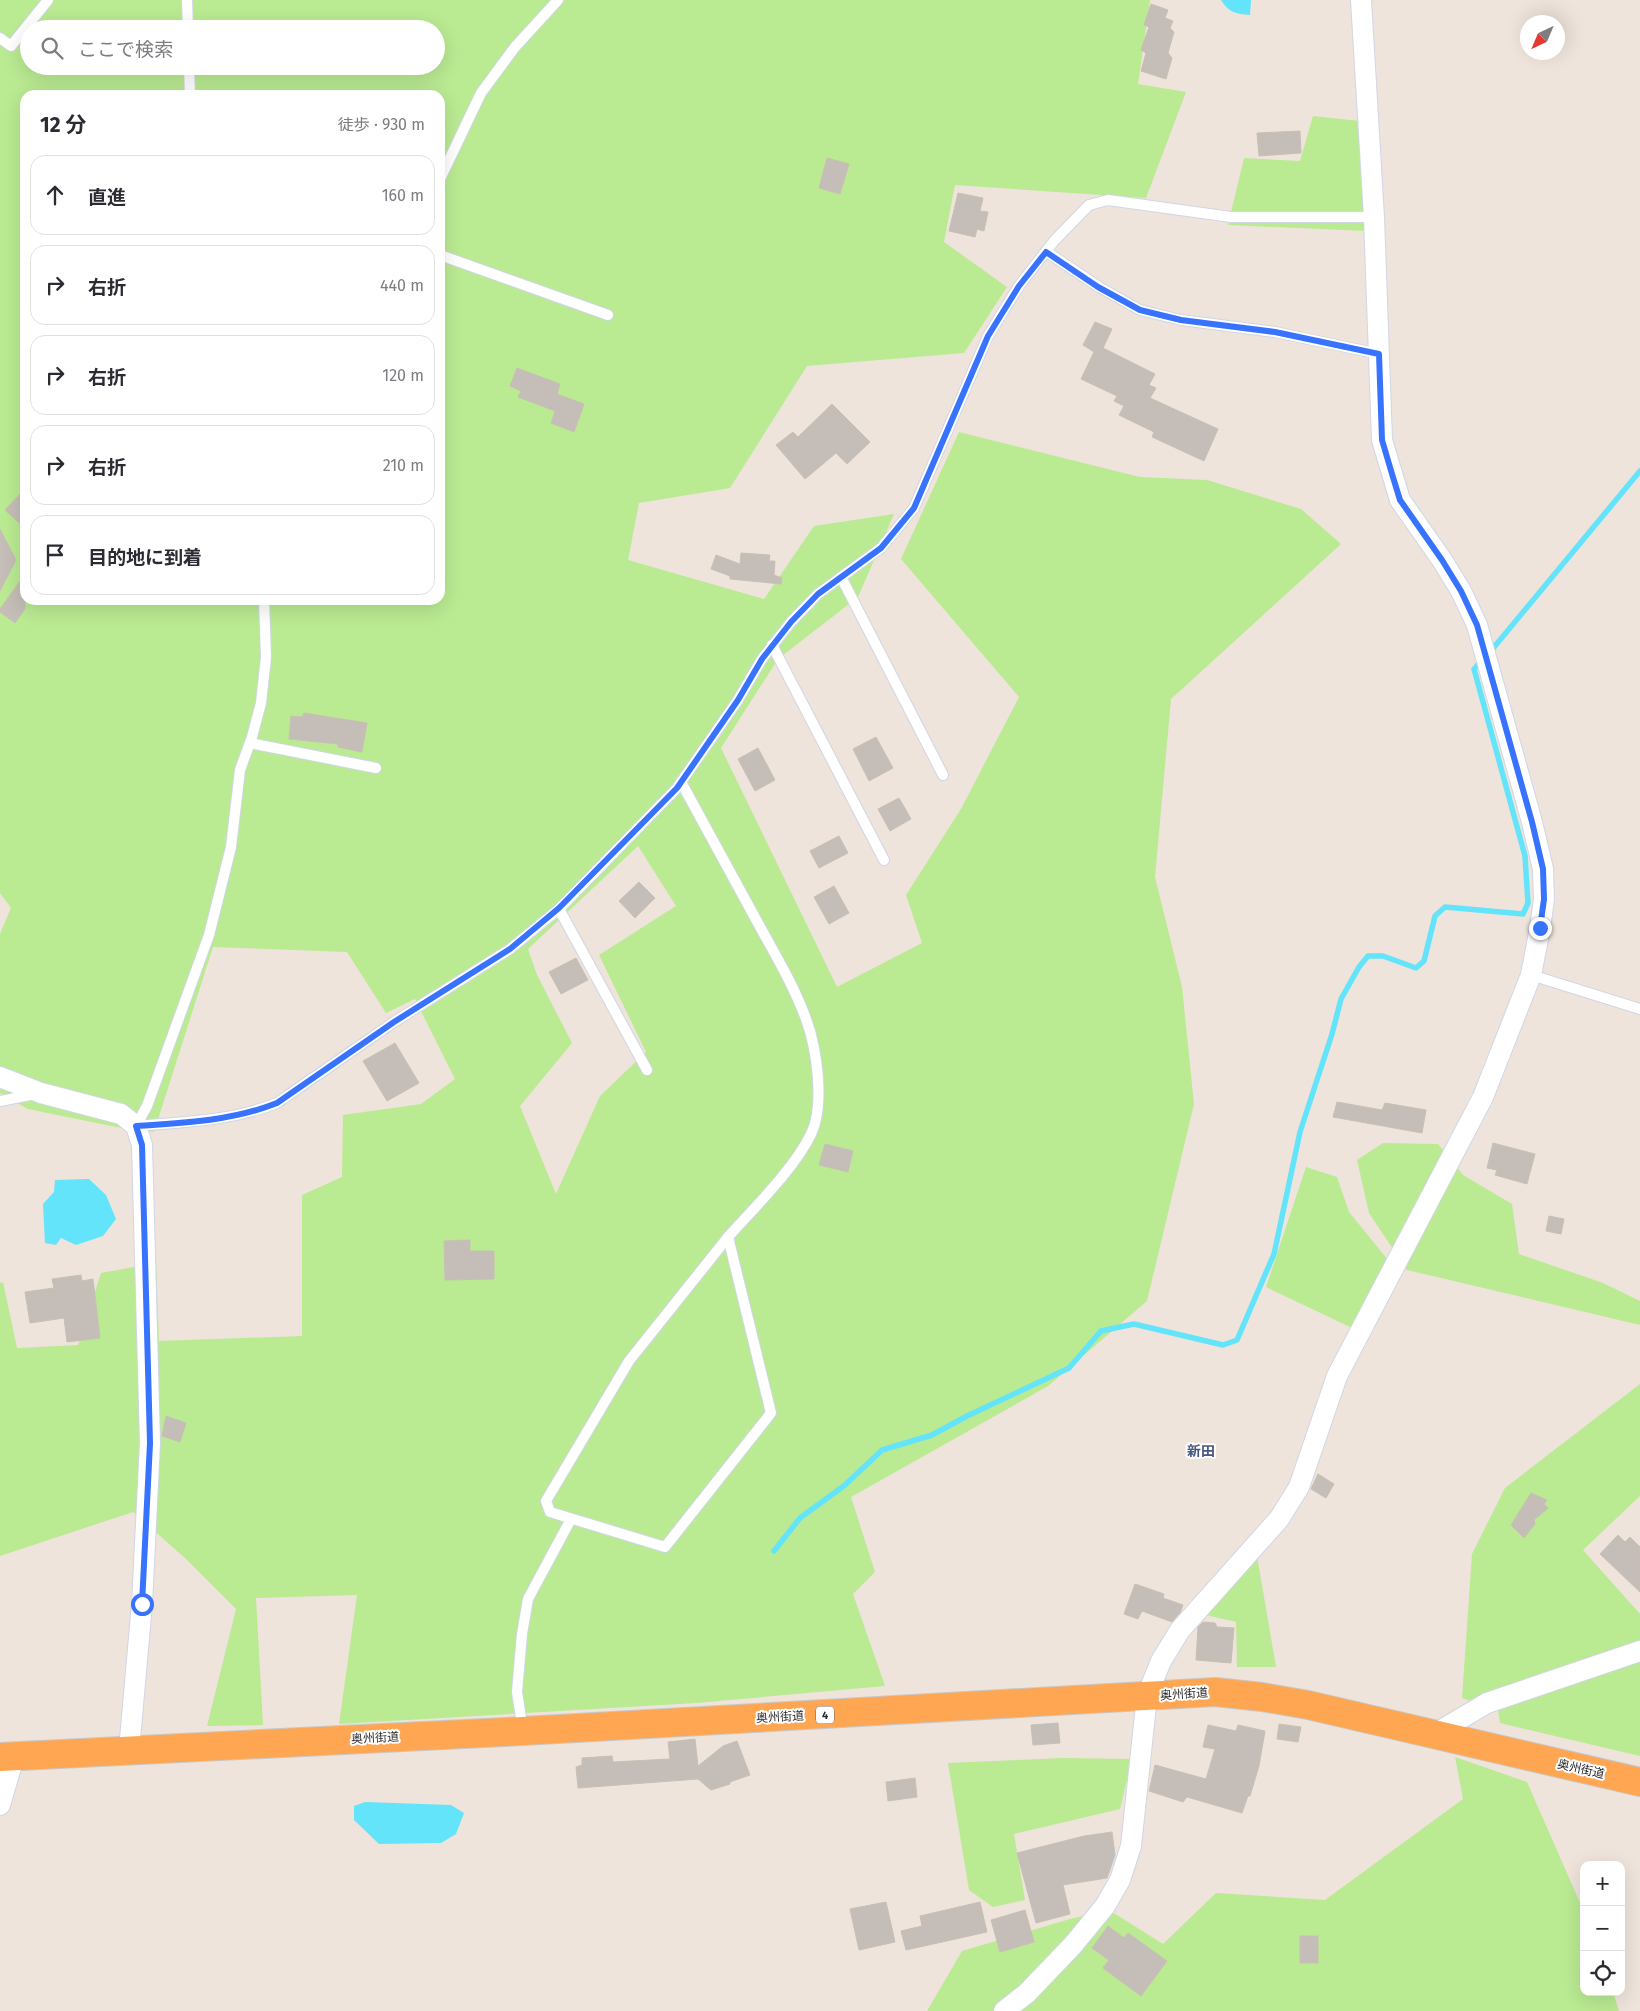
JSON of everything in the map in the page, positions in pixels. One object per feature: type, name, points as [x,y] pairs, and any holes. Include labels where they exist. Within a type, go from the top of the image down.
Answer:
[{"type":"highway","name":"奥州街道","points":[[7,1757],[523,1731],[1216,1692],[1262,1697],[1308,1706],[1640,1782]]},
{"type":"street","points":[[1004,2011],[1027,1993],[1073,1945],[1105,1906],[1120,1880],[1131,1846],[1147,1696],[1161,1661],[1180,1630],[1280,1519],[1299,1487],[1338,1376],[1483,1097],[1531,975],[1540,928],[1544,899],[1543,869],[1532,822],[1477,625],[1461,591],[1442,560],[1400,500],[1382,440],[1374,218],[1361,0]]},
{"type":"street","points":[[0,1077],[41,1093],[120,1114],[136,1126],[142,1145],[150,1443],[142,1604],[129,1750]]},
{"type":"street","points":[[1433,1735],[1486,1703],[1640,1651]]},
{"type":"street","points":[[0,1805],[7,1757]]},
{"type":"lane","points":[[32,20],[48,0]]},
{"type":"lane","points":[[187,0],[188,20]]},
{"type":"lane","points":[[445,169],[481,93],[515,47],[558,0]]},
{"type":"lane","points":[[0,38],[11,46],[20,35]]},
{"type":"lane","points":[[189,75],[190,90]]},
{"type":"lane","points":[[136,1126],[231,1117],[256,1112],[277,1103],[394,1022],[510,949],[559,908],[681,782],[738,700],[762,659],[791,622],[818,594],[881,548],[914,508],[988,336],[1019,286],[1046,252],[1089,205],[1108,200],[1231,217],[1374,218]]},
{"type":"lane","points":[[1046,252],[1098,287],[1140,310],[1181,320],[1275,332],[1379,354]]},
{"type":"lane","points":[[445,257],[608,315]]},
{"type":"lane","points":[[840,577],[943,775]]},
{"type":"lane","points":[[136,1126],[147,1106],[209,935],[231,846],[240,770],[250,743],[260,703],[266,658],[264,605]]},
{"type":"lane","points":[[772,645],[884,860]]},
{"type":"lane","points":[[250,743],[376,768]]},
{"type":"lane","points":[[681,782],[790,983],[807,1020],[814,1052],[818,1090],[817,1115],[811,1134],[793,1163],[728,1237],[629,1361],[546,1501],[550,1512],[666,1546],[771,1413],[728,1237]]},
{"type":"lane","points":[[559,908],[647,1070]]},
{"type":"lane","points":[[1531,975],[1640,1009]]},
{"type":"lane","points":[[0,1101],[41,1093]]},
{"type":"lane","points":[[523,1731],[517,1692],[522,1634],[528,1599],[570,1519]]},
{"type":"green space","points":[[0,0],[1150,0],[1138,84],[1186,92],[1146,198],[955,185],[944,242],[1007,287],[964,353],[807,366],[730,488],[639,503],[628,560],[764,599],[814,526],[894,514],[858,597],[778,659],[721,748],[837,987],[922,943],[906,895],[961,809],[1019,697],[901,559],[959,432],[1140,477],[1207,480],[1301,509],[1341,544],[1171,699],[1155,877],[1182,987],[1194,1104],[1147,1301],[1048,1386],[851,1497],[875,1572],[853,1594],[885,1686],[696,1703],[339,1724],[357,1595],[256,1598],[263,1725],[207,1726],[236,1609],[186,1559],[133,1512],[0,1556],[0,1283],[3,1282],[17,1348],[78,1345],[101,1273],[156,1263],[159,1341],[302,1336],[302,1195],[342,1177],[343,1115],[421,1104],[455,1079],[415,999],[386,1013],[347,952],[213,947],[154,1132],[116,1127],[28,1109],[0,1093],[0,934],[11,908],[0,893]],"holes":[[[638,846],[676,906],[599,955],[646,1052],[600,1096],[556,1194],[520,1106],[572,1043],[537,975],[528,949]]]},
{"type":"green space","points":[[1313,116],[1360,121],[1366,231],[1228,225],[1244,158],[1300,161]]},
{"type":"green space","points":[[1383,1143],[1438,1144],[1463,1175],[1512,1204],[1519,1254],[1603,1283],[1640,1301],[1640,1325],[1407,1270],[1369,1213],[1357,1160]]},
{"type":"green space","points":[[1306,1167],[1337,1177],[1349,1212],[1388,1260],[1352,1328],[1266,1287]]},
{"type":"green space","points":[[1640,1384],[1640,1496],[1583,1550],[1640,1614],[1640,1756],[1500,1723],[1498,1711],[1462,1698],[1472,1554],[1505,1488]]},
{"type":"green space","points":[[1257,1556],[1276,1667],[1237,1667],[1236,1622],[1206,1615]]},
{"type":"green space","points":[[1455,1757],[1527,1782],[1580,1903],[1580,1996],[1614,1996],[1619,2011],[927,2011],[962,1951],[1070,1919],[1109,1910],[1163,1944],[1216,1893],[1325,1900],[1463,1799]]},
{"type":"green space","points":[[1064,1758],[1132,1759],[1120,1809],[1014,1834],[1025,1900],[993,1907],[969,1890],[948,1763]]},
{"type":"water","points":[[1221,0],[1251,0],[1250,15],[1233,12]]},
{"type":"water","points":[[89,1179],[106,1195],[116,1219],[103,1236],[76,1245],[61,1238],[56,1245],[45,1243],[43,1204],[54,1192],[55,1180]]},
{"type":"water","points":[[365,1802],[451,1805],[464,1813],[456,1834],[441,1843],[379,1844],[354,1820],[354,1806]]},
{"type":"building","points":[[1151,4],[1168,10],[1165,18],[1173,21],[1170,28],[1174,32],[1168,53],[1172,58],[1166,79],[1141,71],[1146,53],[1141,50],[1149,27],[1144,25]]},
{"type":"building","points":[[1300,131],[1301,153],[1259,156],[1257,133]]},
{"type":"building","points":[[827,158],[849,164],[840,194],[819,188]]},
{"type":"building","points":[[958,193],[983,198],[980,211],[988,212],[984,231],[977,229],[975,237],[949,231]]},
{"type":"building","points":[[1095,322],[1112,329],[1103,348],[1155,374],[1149,385],[1156,388],[1150,398],[1218,429],[1204,461],[1152,437],[1154,432],[1119,415],[1124,406],[1114,401],[1117,396],[1081,379],[1094,352],[1083,345]]},
{"type":"building","points":[[517,368],[560,384],[557,394],[584,404],[574,432],[551,423],[555,411],[518,397],[521,391],[510,386]]},
{"type":"building","points":[[832,404],[870,442],[847,464],[836,453],[805,479],[776,445],[793,432],[798,437]]},
{"type":"building","points":[[20,494],[20,524],[5,510]]},
{"type":"building","points":[[0,529],[16,560],[0,591]]},
{"type":"building","points":[[741,553],[770,555],[769,561],[775,561],[774,575],[782,578],[781,584],[730,579],[730,576],[711,569],[716,555],[740,564]]},
{"type":"building","points":[[20,581],[20,605],[25,605],[25,609],[15,623],[0,612],[0,609]]},
{"type":"building","points":[[304,713],[367,723],[362,752],[338,747],[338,744],[289,739],[291,716],[302,717]]},
{"type":"building","points":[[876,737],[893,768],[869,781],[853,749]]},
{"type":"building","points":[[758,748],[775,780],[755,791],[738,759]]},
{"type":"building","points":[[899,798],[911,819],[890,831],[878,809]]},
{"type":"building","points":[[839,836],[848,853],[819,868],[810,851]]},
{"type":"building","points":[[639,882],[655,898],[635,918],[619,901]]},
{"type":"building","points":[[834,886],[849,913],[829,924],[814,897]]},
{"type":"building","points":[[576,958],[588,980],[561,994],[549,972]]},
{"type":"building","points":[[395,1043],[419,1083],[387,1101],[363,1061]]},
{"type":"building","points":[[1337,1102],[1382,1110],[1385,1103],[1426,1110],[1422,1133],[1333,1117]]},
{"type":"building","points":[[1493,1143],[1535,1154],[1527,1184],[1495,1175],[1497,1170],[1487,1168]]},
{"type":"building","points":[[825,1144],[853,1151],[848,1172],[819,1165]]},
{"type":"building","points":[[1549,1216],[1564,1219],[1561,1234],[1546,1231]]},
{"type":"building","points":[[470,1240],[470,1251],[494,1251],[494,1279],[445,1280],[444,1241]]},
{"type":"building","points":[[81,1275],[82,1281],[93,1279],[100,1338],[67,1342],[64,1318],[30,1323],[25,1292],[54,1288],[52,1279]]},
{"type":"building","points":[[166,1416],[186,1423],[180,1442],[162,1436]]},
{"type":"building","points":[[1318,1474],[1334,1484],[1326,1498],[1311,1489]]},
{"type":"building","points":[[1531,1493],[1547,1500],[1544,1504],[1548,1508],[1534,1520],[1535,1524],[1524,1538],[1511,1525]]},
{"type":"building","points":[[1618,1535],[1625,1542],[1630,1537],[1640,1547],[1640,1592],[1600,1554]]},
{"type":"building","points":[[1135,1584],[1164,1594],[1163,1598],[1183,1605],[1180,1613],[1172,1622],[1142,1611],[1138,1619],[1124,1614]]},
{"type":"building","points":[[1203,1622],[1215,1623],[1217,1627],[1234,1628],[1231,1663],[1196,1660],[1198,1627]]},
{"type":"building","points":[[1058,1723],[1060,1743],[1033,1745],[1031,1725]]},
{"type":"building","points":[[1279,1724],[1301,1727],[1298,1742],[1277,1739]]},
{"type":"building","points":[[1208,1725],[1236,1731],[1238,1725],[1265,1731],[1259,1766],[1250,1796],[1248,1796],[1242,1813],[1187,1797],[1183,1802],[1149,1791],[1155,1765],[1206,1779],[1215,1749],[1203,1747]]},
{"type":"building","points":[[695,1739],[698,1766],[723,1746],[737,1741],[750,1775],[711,1790],[698,1779],[578,1788],[576,1767],[582,1765],[582,1758],[612,1756],[613,1762],[670,1759],[668,1742]]},
{"type":"building","points":[[915,1778],[917,1797],[888,1801],[886,1782]]},
{"type":"building","points":[[1112,1832],[1115,1855],[1107,1878],[1063,1885],[1070,1914],[1036,1923],[1017,1853],[1084,1836]]},
{"type":"building","points":[[886,1902],[895,1942],[859,1950],[850,1909]]},
{"type":"building","points":[[980,1902],[987,1932],[906,1950],[901,1931],[922,1926],[920,1916]]},
{"type":"building","points":[[1025,1910],[1034,1942],[1000,1952],[991,1920]]},
{"type":"building","points":[[1108,1926],[1124,1938],[1128,1933],[1167,1961],[1141,1996],[1103,1968],[1109,1960],[1092,1948]]},
{"type":"building","points":[[1300,1936],[1318,1936],[1318,1963],[1300,1963]]},
{"type":"waterway","points":[[1490,652],[1640,471]]},
{"type":"waterway","points":[[774,1551],[800,1518],[845,1485],[882,1450],[932,1435],[967,1416],[1069,1368],[1101,1331],[1134,1324],[1223,1345],[1237,1340],[1274,1254],[1300,1132],[1332,1034],[1341,999],[1359,967],[1368,956],[1383,956],[1416,968],[1424,961],[1435,916],[1445,907],[1523,914],[1528,903],[1525,856],[1474,669],[1482,660]]},
{"type":"district","name":"新田","points":[[1201,1451]]},
{"type":"route","points":[[142,1604],[150,1443],[142,1145],[136,1126],[231,1117],[256,1112],[277,1103],[394,1022],[510,949],[559,908],[677,788],[738,700],[762,659],[791,622],[818,594],[881,548],[914,508],[988,336],[1019,286],[1046,252],[1098,287],[1140,310],[1181,320],[1275,332],[1379,354],[1382,440],[1400,500],[1442,560],[1461,591],[1477,625],[1532,822],[1543,869],[1544,899],[1540,928]]}]
